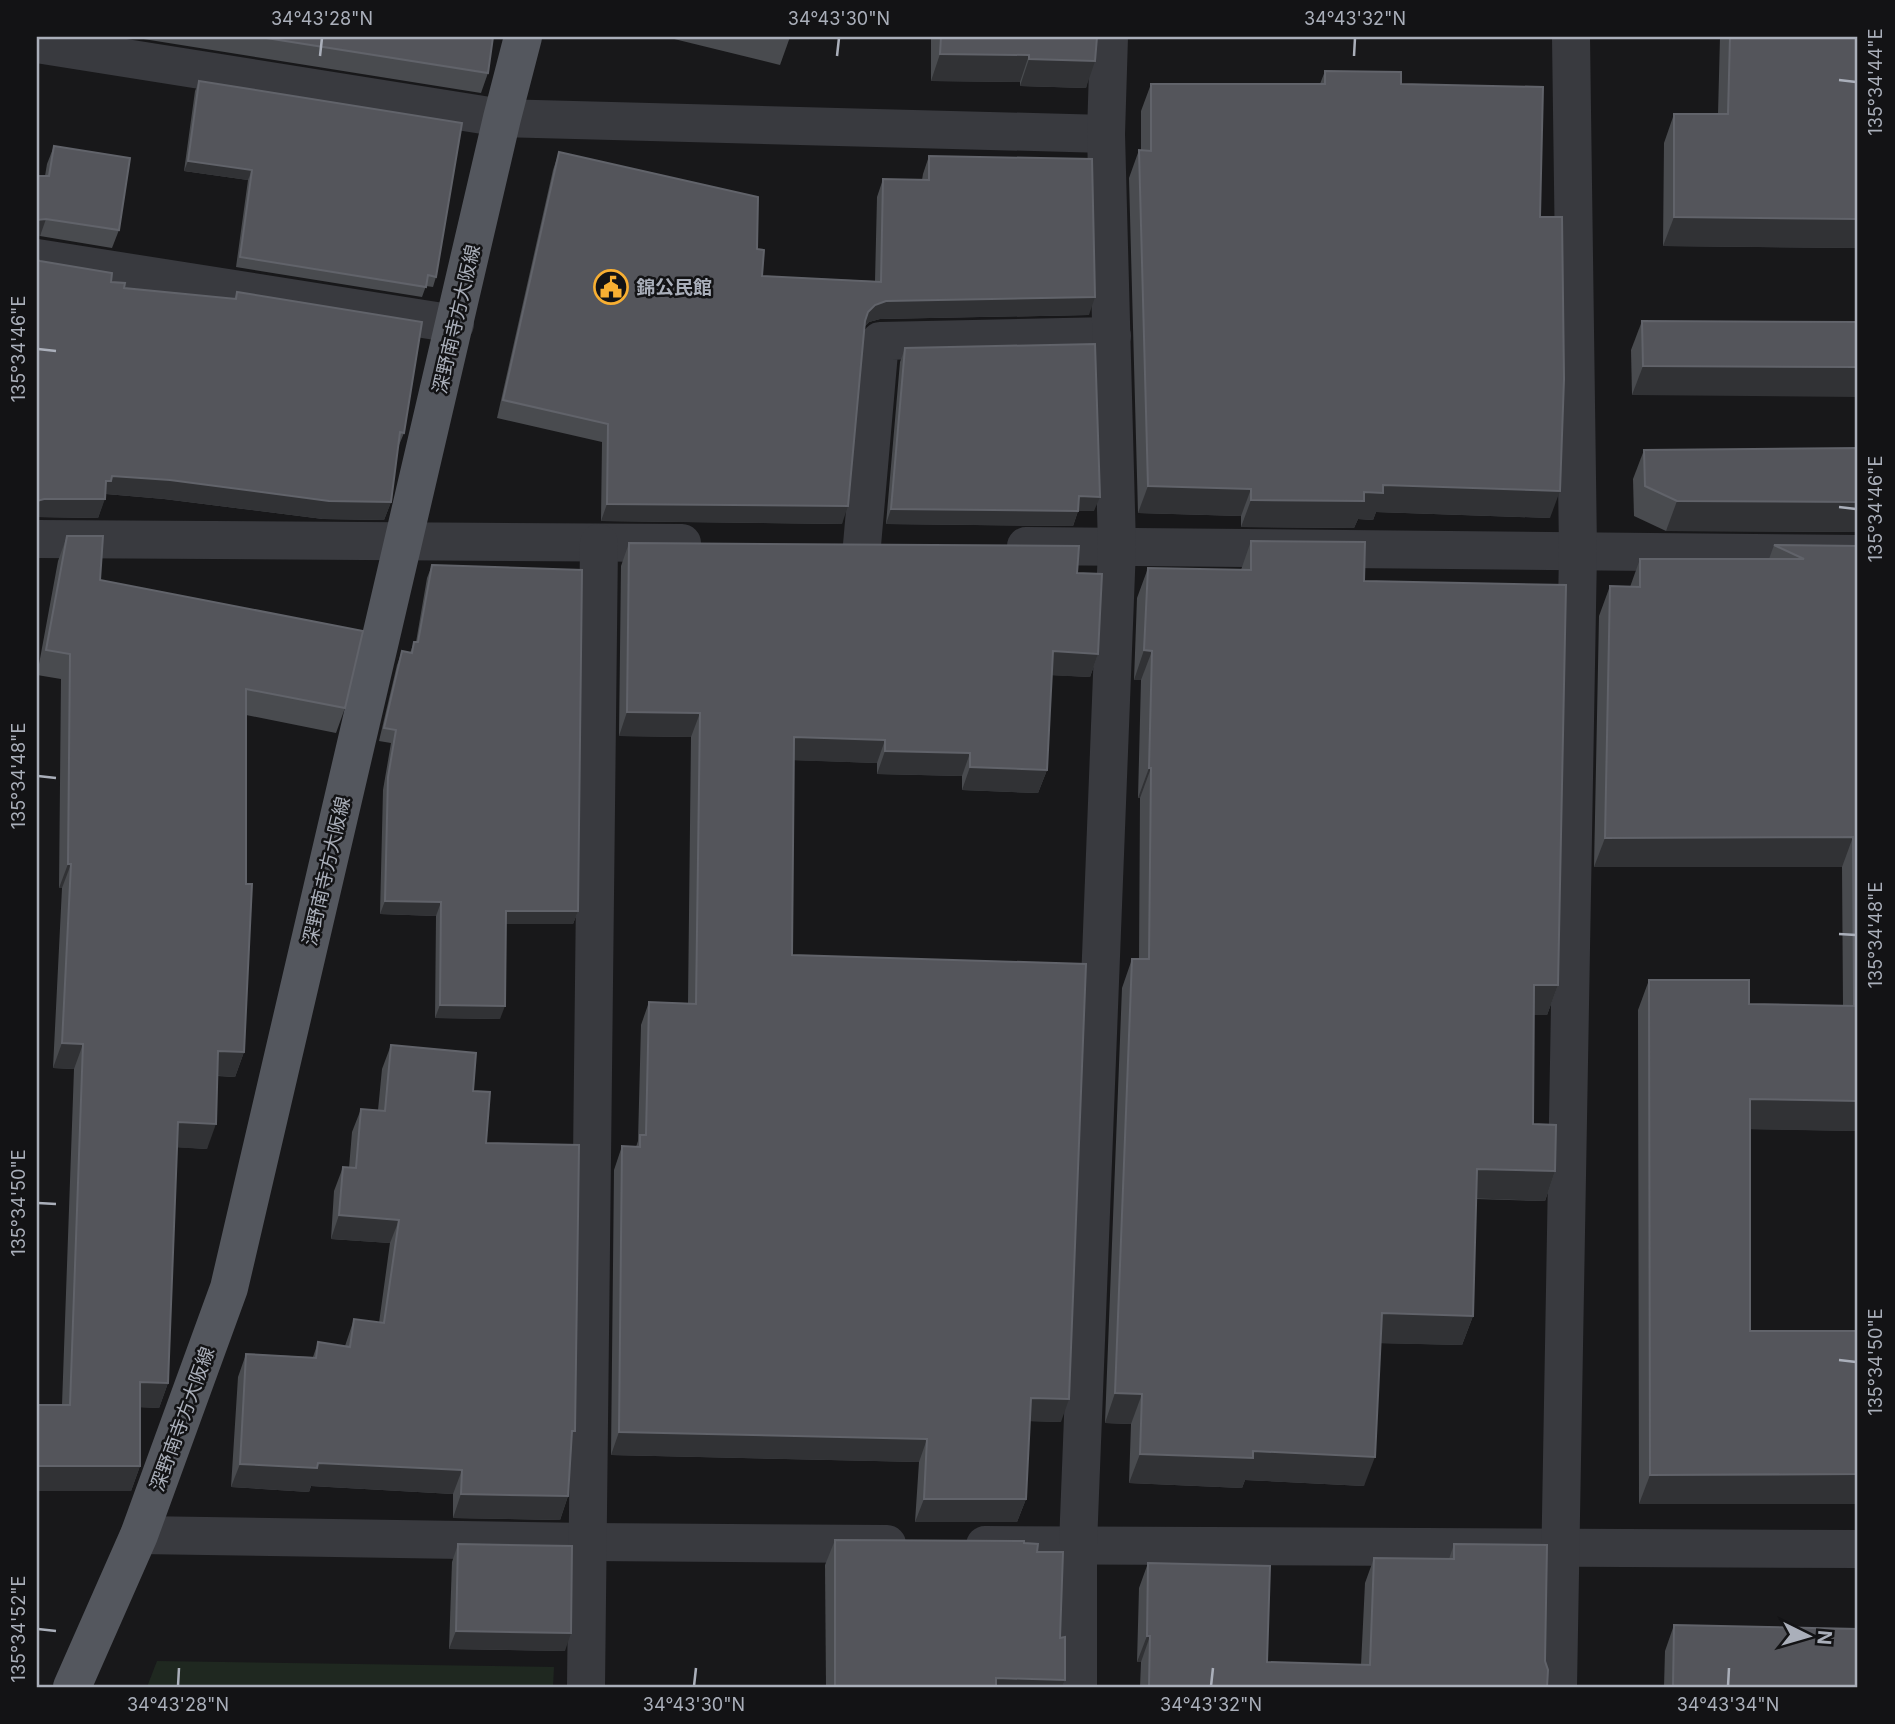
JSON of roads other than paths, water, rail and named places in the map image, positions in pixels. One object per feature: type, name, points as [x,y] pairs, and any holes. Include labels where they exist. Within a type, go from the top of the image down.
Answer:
[{"type":"main road","name":"深野南寺方大阪線","points":[[72,1687],[139,1535],[229,1288],[523,37]]},
{"type":"street","points":[[1077,1687],[1078,1545],[1117,547],[1107,134],[1109,37]]},
{"type":"street","points":[[1558,1687],[1578,551],[1571,37]]},
{"type":"street","points":[[37,44],[502,118],[1107,134]]},
{"type":"street","points":[[37,258],[455,324]]},
{"type":"street","points":[[902,545],[848,545],[880,341],[1112,336]]},
{"type":"street","points":[[37,539],[710,544]]},
{"type":"street","points":[[586,1687],[590,1542],[599,542]]},
{"type":"street","points":[[996,546],[1858,554]]},
{"type":"street","points":[[139,1535],[590,1542],[1858,1549]]},
{"type":"place","name":"錦公民館","points":[[611,287]]}]
